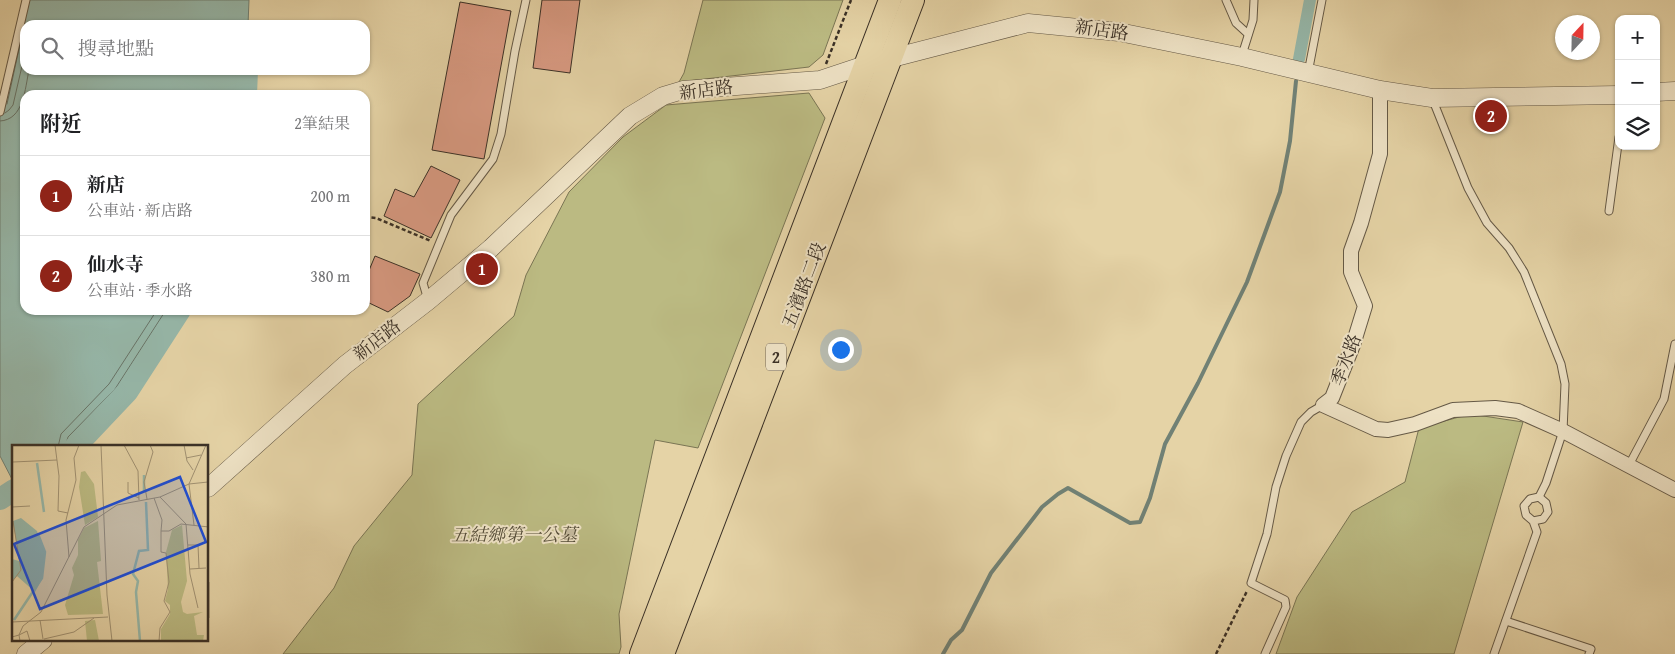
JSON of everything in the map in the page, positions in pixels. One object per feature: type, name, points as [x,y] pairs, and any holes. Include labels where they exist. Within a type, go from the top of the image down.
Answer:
[{"type":"main road","name":"五濱路二段","points":[[641,654],[890,0]]},
{"type":"main road","name":"五濱路二段","points":[[663,654],[913,0]]},
{"type":"street","name":"新店路","points":[[209,487],[345,365],[428,301],[491,248],[630,116],[663,96],[683,90],[820,80],[865,65],[1028,23],[1120,32],[1242,57],[1308,73]]},
{"type":"street","points":[[1308,73],[1380,90],[1432,98],[1615,95]]},
{"type":"street","name":"季水路","points":[[1380,90],[1380,154],[1361,223],[1351,251],[1351,272],[1364,306],[1353,346],[1332,398],[1323,405],[1376,428],[1388,430],[1415,424],[1453,410],[1495,408],[1518,410],[1563,431],[1675,490]]},
{"type":"street","points":[[1660,92],[1675,91]]},
{"type":"street","points":[[26,654],[41,642]]},
{"type":"lane","points":[[21,20],[26,0]]},
{"type":"lane","points":[[428,301],[423,283],[451,215],[493,158],[502,134],[515,51],[526,0]]},
{"type":"lane","points":[[1226,0],[1236,24],[1248,34]]},
{"type":"lane","points":[[1242,57],[1252,20],[1254,0]]},
{"type":"lane","points":[[1308,73],[1322,0]]},
{"type":"lane","points":[[0,112],[20,26]]},
{"type":"lane","points":[[1432,98],[1468,188],[1487,223],[1509,248],[1524,272],[1561,364],[1565,384],[1563,431],[1546,483],[1539,497]]},
{"type":"lane","points":[[1609,211],[1617,150]]},
{"type":"lane","points":[[1629,465],[1664,399],[1675,344]]},
{"type":"lane","points":[[1265,654],[1286,607],[1284,600],[1251,583],[1267,534],[1276,487],[1286,456],[1300,422],[1311,412],[1323,405]]},
{"type":"lane","points":[[1533,521],[1543,519],[1548,512],[1546,503],[1539,497]]},
{"type":"lane","points":[[1494,654],[1537,532],[1533,521],[1526,515],[1524,506],[1530,499],[1539,497]]},
{"type":"lane","points":[[1506,621],[1591,649],[1589,654]]},
{"type":"path","points":[[820,80],[851,0]]},
{"type":"path","points":[[370,217],[376,218],[439,244]]},
{"type":"path","points":[[1216,654],[1251,583]]},
{"type":"green space","points":[[703,0],[843,0],[823,55],[809,67],[679,82],[684,73]]},
{"type":"green space","name":"五結鄉第一公墓","points":[[809,93],[825,118],[698,448],[655,440],[619,614],[621,647],[619,654],[283,654],[334,588],[354,546],[412,475],[418,404],[514,316],[526,275],[569,192],[623,137],[666,105]]},
{"type":"green space","points":[[1470,414],[1523,422],[1454,654],[1276,654],[1297,597],[1352,512],[1405,482],[1419,428]]},
{"type":"water","points":[[26,0],[249,0],[248,20],[21,20]]},
{"type":"water","points":[[20,26],[20,75],[247,75],[246,90],[20,90],[20,315],[177,315],[124,396],[76,445],[12,445],[12,479],[0,456],[0,112]]},
{"type":"building","points":[[542,0],[580,0],[570,73],[533,68]]},
{"type":"building","points":[[460,2],[511,11],[484,159],[432,150]]},
{"type":"building","points":[[431,166],[460,180],[431,238],[384,216],[395,189],[414,197]]},
{"type":"building","points":[[375,256],[420,274],[410,296],[388,312],[370,303],[370,268]]},
{"type":"waterway","points":[[1299,59],[1310,0]]},
{"type":"waterway","points":[[246,90],[247,75]]},
{"type":"waterway","points":[[943,654],[951,640],[962,630],[991,573],[1042,507],[1058,494],[1068,488],[1130,523],[1140,522],[1150,498],[1165,444],[1198,383],[1247,282],[1280,192],[1290,141],[1296,81]]},
{"type":"waterway","points":[[77,445],[127,392],[177,315]]},
{"type":"waterway","points":[[0,499],[12,491]]},
{"type":"place","name":"仙水寺","points":[[1491,116]]},
{"type":"place","name":"新店","points":[[482,269]]}]
